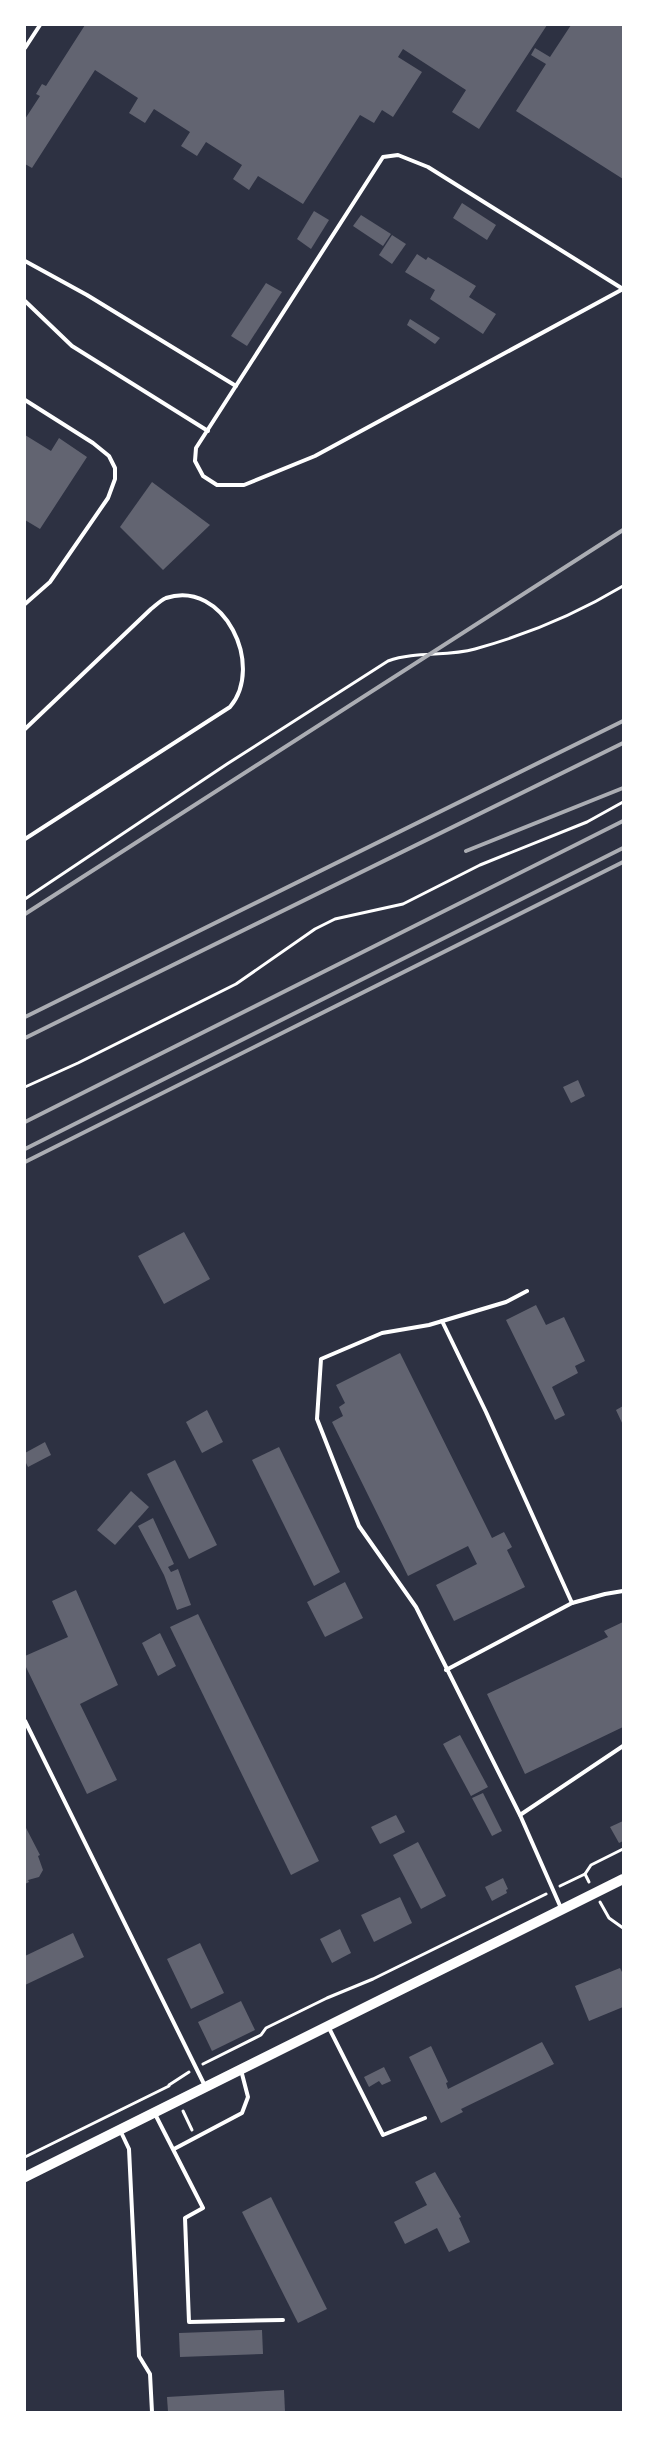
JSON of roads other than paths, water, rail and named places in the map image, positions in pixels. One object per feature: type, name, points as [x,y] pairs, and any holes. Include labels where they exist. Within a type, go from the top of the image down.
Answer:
[{"type":"main road","points":[[25,2176],[623,1879]]},
{"type":"lane","points":[[25,48],[40,25]]},
{"type":"lane","points":[[398,155],[428,167],[623,289],[315,456],[244,485],[217,485],[203,476],[195,461],[196,448],[236,386],[383,157],[398,155]]},
{"type":"lane","points":[[25,261],[87,295],[236,386]]},
{"type":"lane","points":[[25,301],[72,346],[208,431]]},
{"type":"lane","points":[[25,400],[93,443],[109,456],[115,468],[115,479],[108,498],[50,582],[25,604]]},
{"type":"lane","points":[[25,728],[165,598],[181,596],[203,599],[216,606],[234,633],[243,655],[242,682],[238,698],[230,707],[25,839]]},
{"type":"lane","points":[[527,1291],[506,1302],[442,1321],[382,1333],[321,1359],[317,1419],[359,1526],[416,1608],[520,1815],[562,1910]]},
{"type":"lane","points":[[442,1321],[486,1412],[572,1603]]},
{"type":"lane","points":[[446,1670],[504,1641],[572,1603],[623,1591]]},
{"type":"lane","points":[[25,1721],[205,2086]]},
{"type":"lane","points":[[520,1815],[623,1746]]},
{"type":"lane","points":[[328,2026],[383,2135],[425,2118]]},
{"type":"lane","points":[[174,2149],[242,2113],[248,2098],[241,2069]]},
{"type":"lane","points":[[154,2112],[203,2208],[185,2218],[189,2322],[283,2320]]},
{"type":"lane","points":[[120,2129],[129,2149],[139,2356],[150,2374],[152,2412]]},
{"type":"railway","points":[[25,914],[623,530]]},
{"type":"railway","points":[[25,1017],[623,721]]},
{"type":"railway","points":[[25,1038],[623,743]]},
{"type":"railway","points":[[466,851],[623,788]]},
{"type":"railway","points":[[25,1122],[623,821]]},
{"type":"railway","points":[[25,1149],[623,848]]},
{"type":"railway","points":[[25,1162],[623,862]]}]
